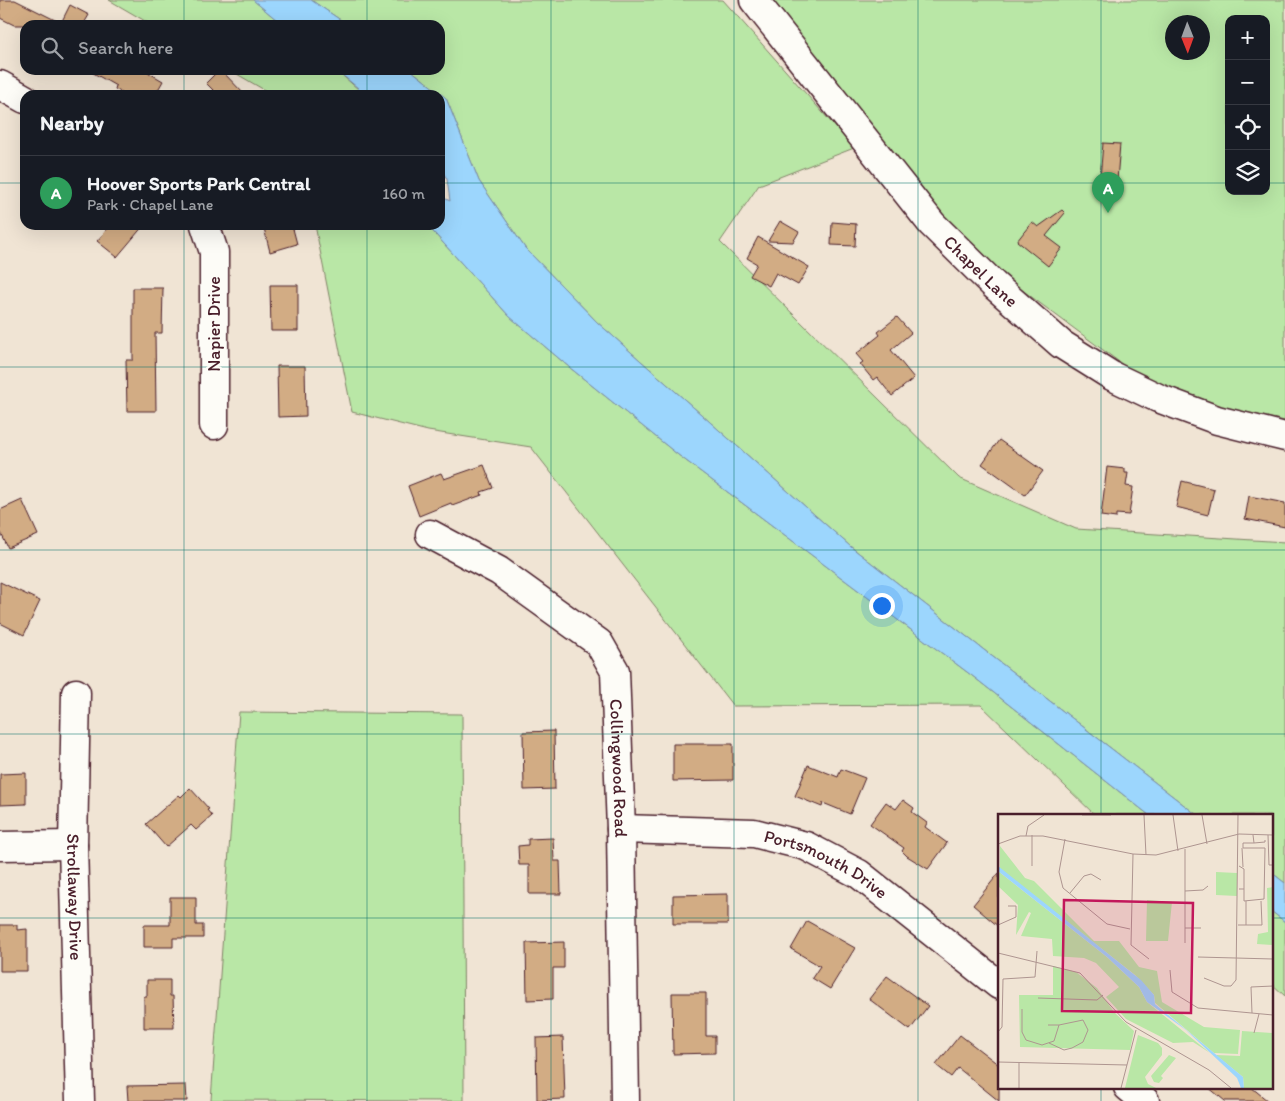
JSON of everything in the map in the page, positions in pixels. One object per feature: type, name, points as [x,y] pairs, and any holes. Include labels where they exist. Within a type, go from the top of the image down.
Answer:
[{"type":"street","name":"Chapel Lane","points":[[754,0],[932,224],[994,285],[1061,344],[1112,376],[1158,398],[1217,420],[1285,437]]},
{"type":"street","points":[[0,85],[20,96]]},
{"type":"street","name":"Napier Drive","points":[[207,230],[214,252],[214,426]]},
{"type":"street","name":"Collingwood Road","points":[[430,534],[499,571],[599,643],[615,671],[621,829],[625,1101]]},
{"type":"street","name":"Strollaway Drive","points":[[76,694],[73,845],[80,1101]]},
{"type":"street","name":"Portsmouth Drive","points":[[621,829],[754,833],[806,846],[859,874],[998,984]]},
{"type":"street","points":[[0,846],[73,845]]},
{"type":"street","points":[[1129,1088],[1145,1101]]},
{"type":"green space","points":[[109,0],[253,0],[277,20],[143,20]]},
{"type":"green space","points":[[311,0],[723,0],[854,148],[759,185],[720,242],[959,478],[1076,529],[1285,542],[1285,883],[1272,873],[1272,814],[1196,814],[851,547],[597,322],[525,248],[479,181],[445,97],[445,90],[436,90],[417,75],[445,75],[445,20],[341,20]]},
{"type":"green space","points":[[771,0],[1285,0],[1285,421],[1161,393],[948,235]]},
{"type":"green space","points":[[239,75],[342,75],[358,89],[358,90],[264,90]]},
{"type":"green space","points":[[316,230],[432,230],[509,316],[569,367],[677,454],[975,678],[1148,814],[1094,814],[981,705],[733,706],[531,447],[428,431],[352,412]]},
{"type":"green space","points":[[239,712],[462,714],[464,1101],[211,1100]]},
{"type":"green space","points":[[1272,912],[1285,922],[1285,996],[1272,984]]},
{"type":"water","points":[[253,0],[311,0],[341,20],[277,20]]},
{"type":"water","points":[[342,75],[417,75],[436,90],[358,90]]},
{"type":"water","points":[[445,97],[479,181],[525,248],[597,322],[851,547],[1196,814],[1148,814],[975,678],[677,454],[569,367],[509,316],[432,230],[445,230],[445,198],[450,201],[445,176]]},
{"type":"water","points":[[1272,873],[1285,883],[1285,922],[1272,912]]},
{"type":"building","points":[[0,0],[15,0],[55,20],[20,20],[20,25],[14,25],[0,18]]},
{"type":"building","points":[[70,5],[89,15],[86,20],[62,20]]},
{"type":"building","points":[[97,75],[153,75],[163,81],[158,90],[117,90],[115,89],[116,86]]},
{"type":"building","points":[[214,75],[226,75],[240,90],[213,90],[206,83]]},
{"type":"building","points":[[1103,143],[1120,144],[1116,192],[1099,191]]},
{"type":"building","points":[[1062,210],[1065,213],[1046,236],[1062,248],[1048,266],[1017,241],[1032,222],[1038,227]]},
{"type":"building","points":[[780,221],[799,232],[793,242],[768,241]]},
{"type":"building","points":[[832,222],[856,224],[855,246],[831,245]]},
{"type":"building","points":[[107,230],[140,230],[117,257],[97,241]]},
{"type":"building","points":[[264,230],[293,230],[297,244],[270,252]]},
{"type":"building","points":[[758,237],[809,267],[798,285],[776,273],[769,286],[750,276],[757,264],[747,258]]},
{"type":"building","points":[[270,285],[298,285],[298,331],[271,331]]},
{"type":"building","points":[[133,288],[163,288],[162,333],[155,333],[156,411],[127,411],[126,360],[133,360]]},
{"type":"building","points":[[897,317],[911,333],[891,350],[914,378],[892,396],[877,377],[873,380],[860,364],[863,362],[856,354],[880,335],[878,332]]},
{"type":"building","points":[[277,366],[305,366],[306,416],[278,417]]},
{"type":"building","points":[[999,440],[1043,471],[1025,495],[982,464]]},
{"type":"building","points":[[484,465],[493,488],[481,492],[482,495],[452,506],[451,503],[419,516],[408,486],[441,473],[444,479]]},
{"type":"building","points":[[1107,467],[1125,469],[1125,473],[1128,473],[1126,486],[1133,487],[1129,515],[1116,514],[1116,518],[1101,516]]},
{"type":"building","points":[[1182,481],[1214,489],[1208,515],[1176,507]]},
{"type":"building","points":[[1249,496],[1285,503],[1285,527],[1245,519]]},
{"type":"building","points":[[22,500],[38,535],[8,548],[0,531],[0,510]]},
{"type":"building","points":[[0,582],[40,601],[24,635],[0,623]]},
{"type":"building","points":[[554,731],[555,789],[524,790],[523,732]]},
{"type":"building","points":[[673,744],[733,744],[733,780],[673,781]]},
{"type":"building","points":[[808,765],[838,777],[841,769],[865,778],[850,814],[823,803],[822,807],[795,796]]},
{"type":"building","points":[[26,773],[26,804],[0,805],[0,774]]},
{"type":"building","points":[[190,788],[209,809],[207,810],[212,816],[196,830],[191,825],[166,847],[146,824],[179,795],[181,797]]},
{"type":"building","points":[[903,800],[914,808],[912,812],[927,823],[925,827],[947,843],[928,869],[907,856],[902,851],[904,848],[870,824],[886,802],[896,809]]},
{"type":"building","points":[[553,838],[554,861],[560,861],[561,894],[529,894],[529,865],[519,865],[518,846],[528,845],[528,839]]},
{"type":"building","points":[[998,874],[998,926],[973,905]]},
{"type":"building","points":[[728,894],[728,924],[673,924],[673,895]]},
{"type":"building","points":[[170,897],[196,897],[196,925],[203,925],[203,938],[173,938],[173,947],[144,947],[144,925],[170,925]]},
{"type":"building","points":[[807,921],[855,948],[830,989],[812,978],[820,966],[791,949]]},
{"type":"building","points":[[0,925],[17,925],[17,930],[27,929],[27,971],[0,971]]},
{"type":"building","points":[[564,942],[564,968],[553,968],[553,999],[527,1000],[526,943]]},
{"type":"building","points":[[887,976],[928,1006],[910,1030],[869,999]]},
{"type":"building","points":[[147,980],[170,980],[170,996],[173,996],[174,1028],[144,1028],[144,996],[147,996]]},
{"type":"building","points":[[672,993],[706,993],[706,1036],[715,1036],[715,1053],[673,1054]]},
{"type":"building","points":[[960,1035],[998,1064],[999,1101],[958,1068],[951,1077],[936,1065]]},
{"type":"building","points":[[563,1037],[565,1099],[537,1100],[536,1038]]},
{"type":"building","points":[[186,1085],[187,1101],[128,1101],[127,1086]]},
{"type":"building","points":[[1209,1088],[1252,1088],[1268,1101],[1225,1101]]},
{"type":"place","name":"Hoover Sports Park Central","points":[[1108,213]]}]
